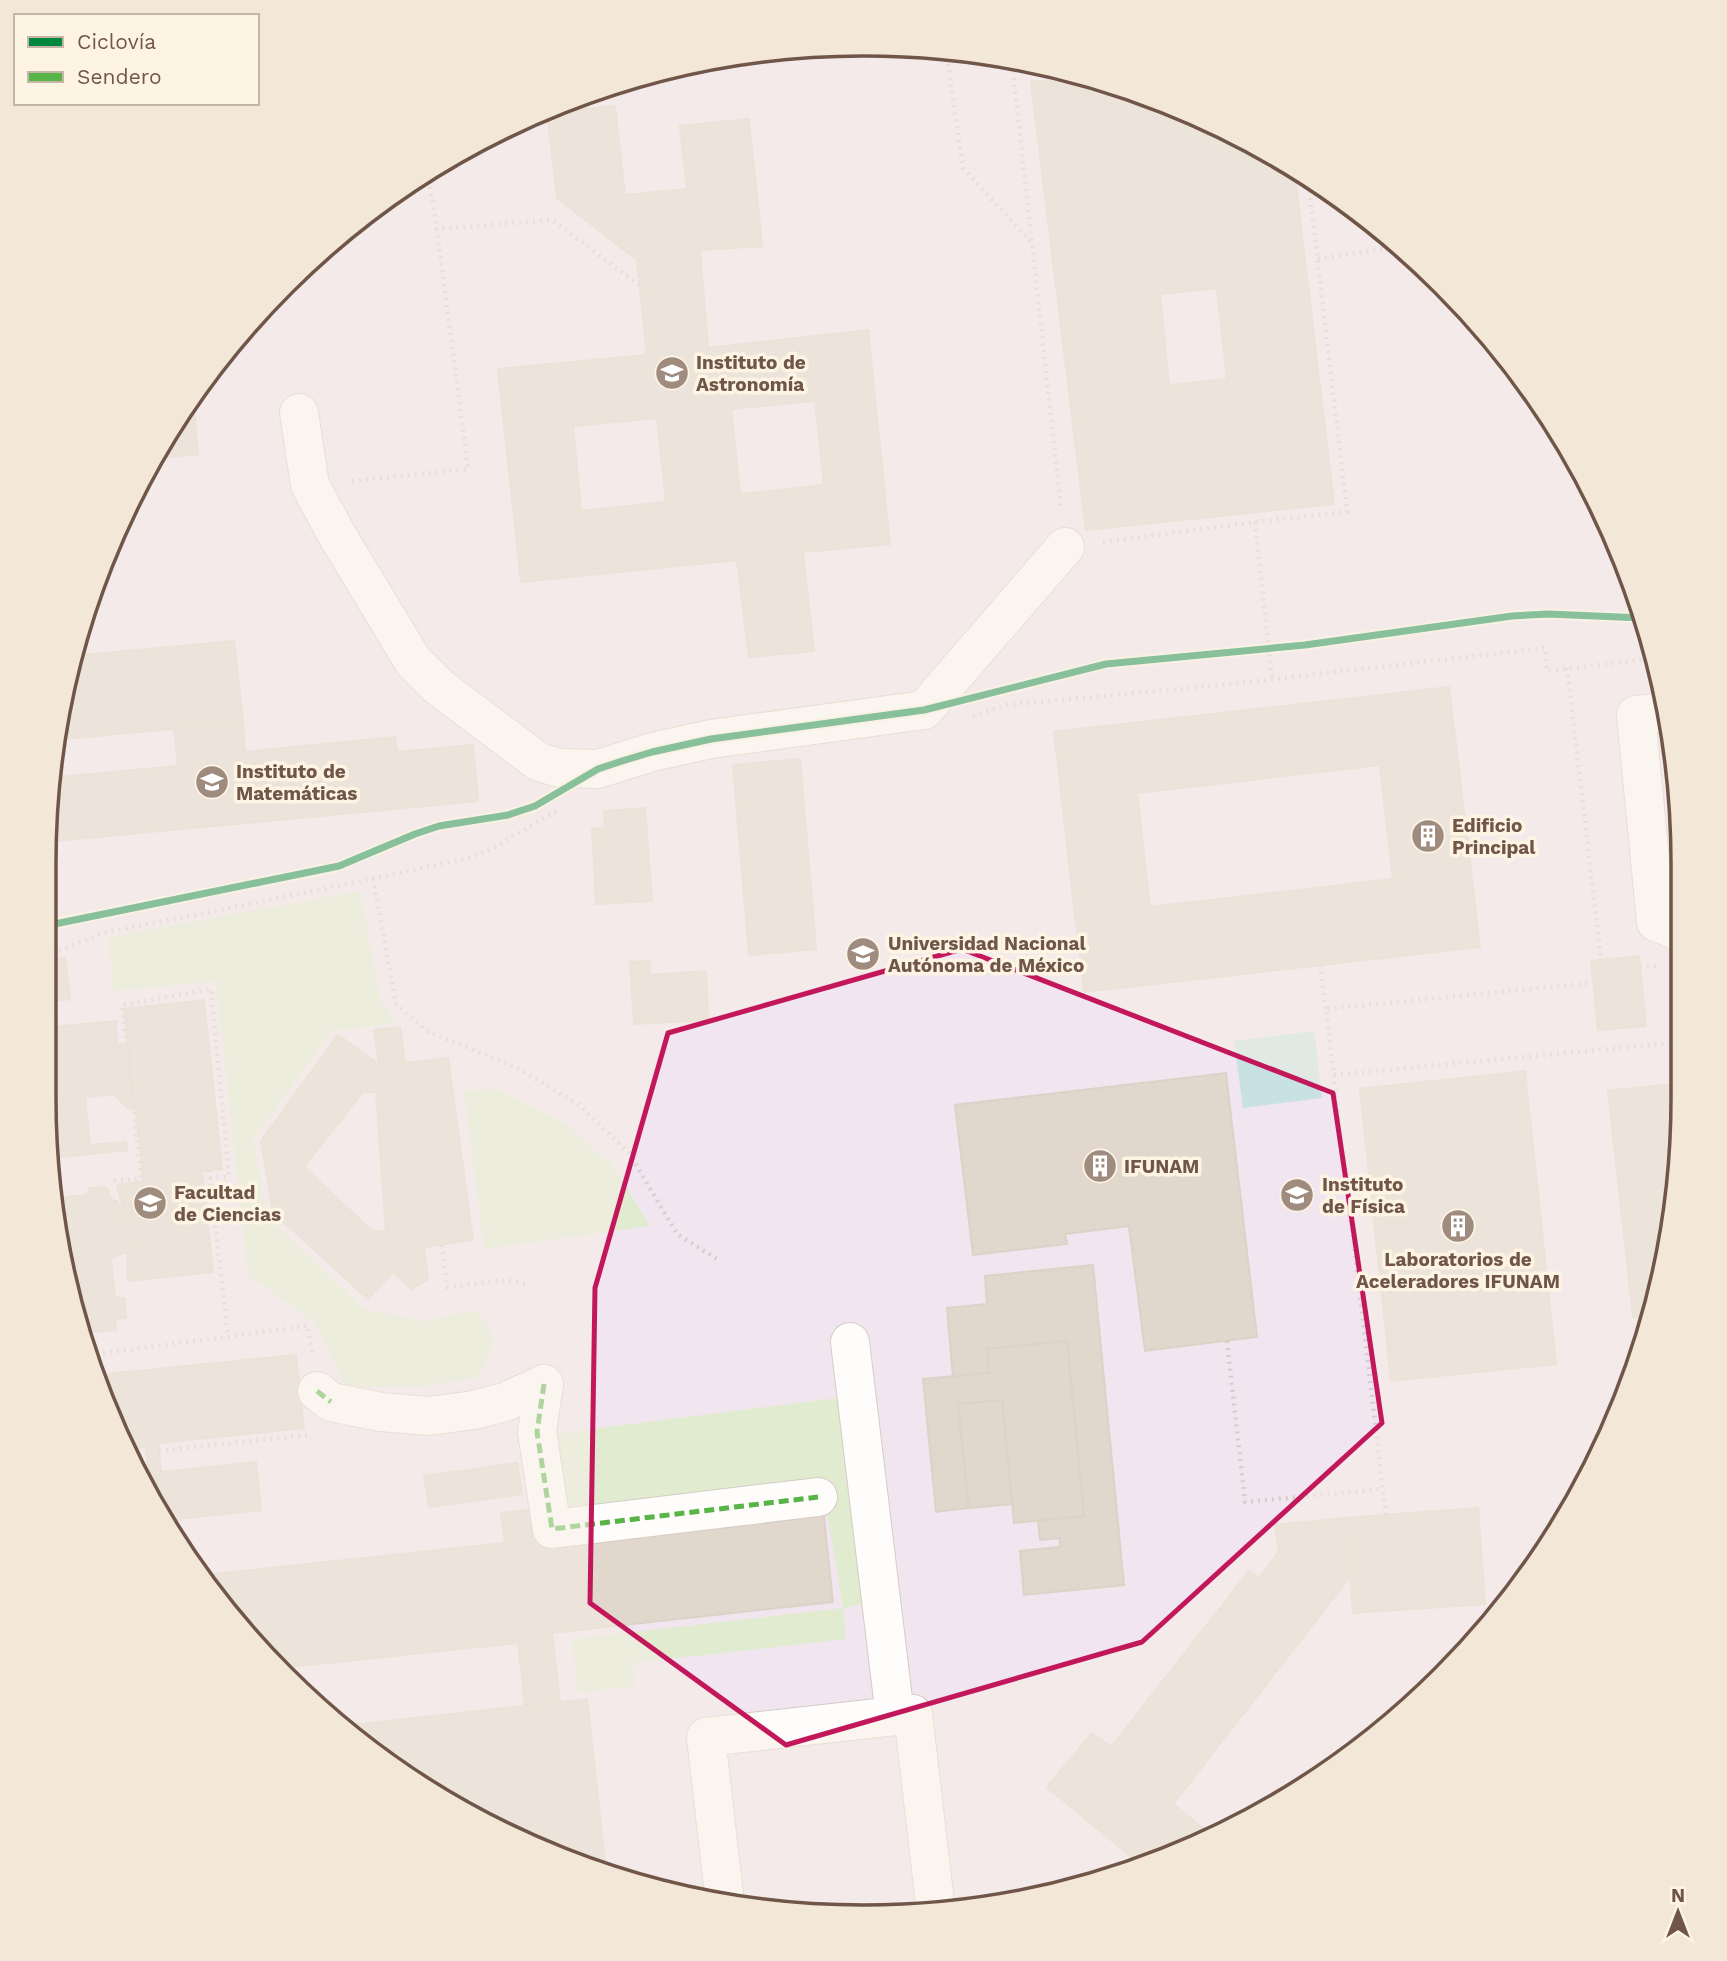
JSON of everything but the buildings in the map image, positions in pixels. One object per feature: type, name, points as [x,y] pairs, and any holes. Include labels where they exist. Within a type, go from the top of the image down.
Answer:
[{"type":"street","points":[[299,412],[310,485],[413,661],[439,687],[511,743],[539,762],[560,768],[598,769],[652,751],[711,739],[924,710],[1065,547]]},
{"type":"street","points":[[1656,713],[1636,715],[1656,922],[1671,928]]},
{"type":"street","points":[[850,1342],[895,1716]]},
{"type":"street","points":[[324,1397],[382,1412],[429,1416],[474,1410],[505,1402],[544,1384],[537,1432],[552,1530],[818,1497]]},
{"type":"street","points":[[724,1892],[706,1737],[913,1714],[935,1901]]},
{"type":"path","points":[[948,61],[963,167],[1032,243]]},
{"type":"path","points":[[1013,71],[1065,547],[1347,512],[1310,190]]},
{"type":"path","points":[[310,485],[468,469],[430,183]]},
{"type":"path","points":[[437,229],[552,220],[639,285]]},
{"type":"path","points":[[1318,259],[1387,248]]},
{"type":"path","points":[[1255,522],[1272,679]]},
{"type":"path","points":[[1256,650],[1281,648]]},
{"type":"path","points":[[964,719],[1007,705],[1545,648],[1547,671],[1644,659]]},
{"type":"path","points":[[1567,668],[1601,959]]},
{"type":"path","points":[[56,951],[109,932],[460,860],[488,851],[569,804]]},
{"type":"path","points":[[373,879],[396,1004],[428,1032],[516,1067],[579,1105],[629,1153],[677,1234],[717,1259]]},
{"type":"path","points":[[85,949],[96,927]]},
{"type":"path","points":[[1320,965],[1387,1515]]},
{"type":"path","points":[[1325,1009],[1593,983]]},
{"type":"path","points":[[114,1181],[141,1178],[122,1005],[211,989],[229,1176],[210,1178]]},
{"type":"path","points":[[1334,1075],[1671,1043]]},
{"type":"path","points":[[209,1170],[228,1338]]},
{"type":"path","points":[[442,1245],[447,1287],[508,1280],[530,1284]]},
{"type":"path","points":[[98,1355],[308,1326],[324,1397],[322,1433],[159,1451]]},
{"type":"path","points":[[1227,1341],[1245,1502],[1383,1489]]},
{"type":"path","points":[[139,1453],[146,1453]]},
{"type":"highlighted area","points":[[962,949],[1333,1093],[1382,1423],[1142,1642],[786,1745],[590,1603],[595,1288],[668,1033]]},
{"type":"shaded area","name":"Universidad Nacional Autónoma de México","points":[[864,56],[969,63],[1021,72],[1123,99],[1173,117],[1221,139],[1312,192],[1396,256],[1434,293],[1471,331],[1535,415],[1588,506],[1610,554],[1628,604],[1655,706],[1664,758],[1671,864],[1669,1150],[1655,1255],[1628,1357],[1610,1407],[1563,1501],[1535,1546],[1471,1630],[1396,1705],[1312,1769],[1221,1822],[1173,1844],[1072,1877],[969,1898],[864,1905],[811,1903],[706,1889],[604,1862],[554,1844],[460,1797],[415,1769],[331,1705],[256,1630],[192,1546],[139,1455],[117,1407],[84,1306],[63,1203],[56,1098],[58,811],[72,706],[99,604],[117,554],[139,506],[192,415],[256,331],[293,293],[331,256],[415,192],[506,139],[554,117],[604,99],[706,72],[758,63]]},
{"type":"green space","points":[[360,891],[381,1003],[397,1023],[332,1031],[253,1139],[267,1215],[365,1309],[421,1321],[478,1310],[495,1339],[479,1377],[421,1387],[346,1387],[315,1323],[248,1275],[216,981],[112,991],[109,937]]},
{"type":"green space","points":[[497,1089],[559,1120],[611,1163],[650,1226],[484,1249],[464,1091]]},
{"type":"green space","points":[[838,1398],[867,1602],[843,1609],[846,1639],[633,1663],[635,1686],[578,1693],[572,1639],[843,1608],[823,1489],[556,1522],[544,1435]]},
{"type":"water","points":[[1314,1031],[1322,1098],[1243,1108],[1234,1041]]},
{"type":"marked path","points":[[544,1384],[537,1432],[552,1529],[818,1497]]},
{"type":"marked path","points":[[317,1391],[331,1402]]},
{"type":"cycle path","points":[[56,924],[339,866],[439,826],[508,815],[535,806],[598,769],[652,752],[711,739],[924,710],[1106,664],[1305,645],[1512,616],[1548,614],[1632,618]]},
{"type":"place","name":"Instituto de Astronomía","points":[[672,373]]},
{"type":"place","name":"Instituto de Matemáticas","points":[[212,782]]},
{"type":"place","name":"Edificio Principal","points":[[1428,836]]},
{"type":"place","name":"Universidad Nacional Autónoma de México","points":[[863,954]]},
{"type":"place","name":"IFUNAM","points":[[1100,1166]]},
{"type":"place","name":"Instituto de Física","points":[[1297,1195]]},
{"type":"place","name":"Facultad de Ciencias","points":[[150,1203]]},
{"type":"place","name":"Laboratorios de Aceleradores IFUNAM","points":[[1458,1226]]}]
